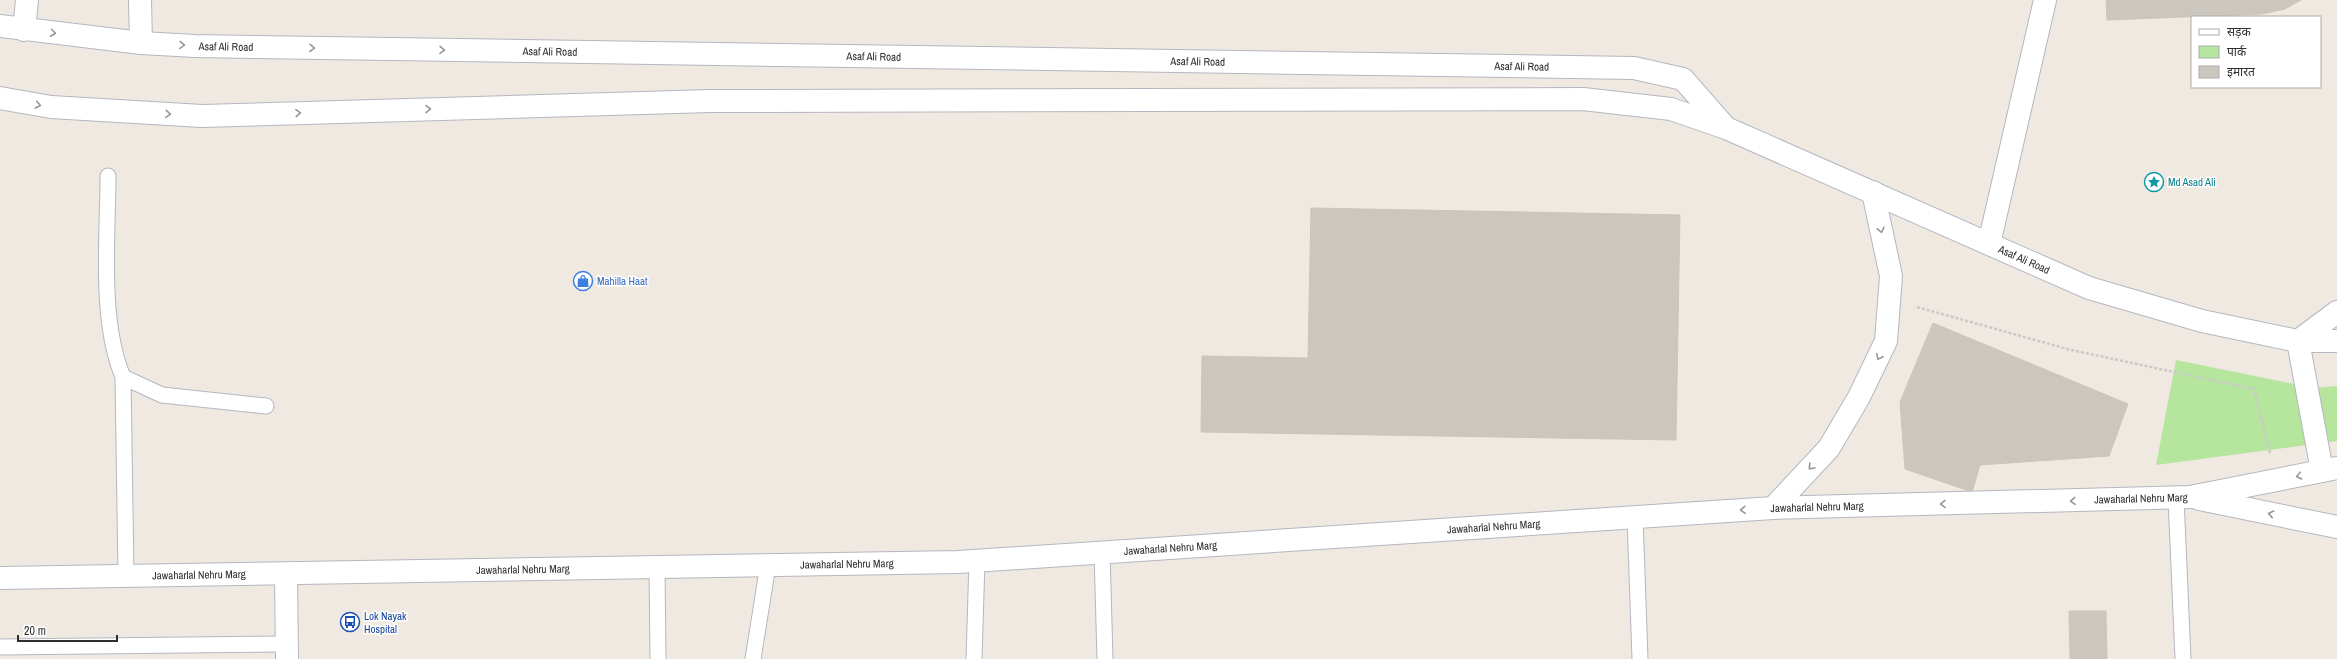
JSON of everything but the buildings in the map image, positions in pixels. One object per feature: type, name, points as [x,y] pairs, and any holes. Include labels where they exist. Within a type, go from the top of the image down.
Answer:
[{"type":"main road","points":[[24,30],[27,0]]},
{"type":"main road","points":[[140,0],[141,44]]},
{"type":"main road","points":[[1989,244],[2044,0]]},
{"type":"main road","name":"Asaf Ali Road","points":[[0,26],[141,44],[1634,68],[1683,80],[1726,128]]},
{"type":"main road","name":"Asaf Ali Road","points":[[0,98],[51,108],[202,116],[710,101],[1583,99],[1671,109],[1726,128],[2088,288],[2202,321],[2298,341],[2337,341]]},
{"type":"main road","points":[[1773,508],[1829,448],[1859,397],[1886,341],[1892,276],[1872,192]]},
{"type":"main road","points":[[2330,470],[2298,341],[2337,312]]},
{"type":"main road","name":"Jawaharlal Nehru Marg","points":[[0,578],[286,574],[977,560],[1773,508],[2183,497],[2330,470]]},
{"type":"main road","points":[[2183,497],[2337,527]]},
{"type":"main road","points":[[286,574],[286,652]]},
{"type":"lane","points":[[108,176],[108,300],[114,356],[123,377],[126,576]]},
{"type":"lane","points":[[123,377],[162,395],[266,406]]},
{"type":"lane","points":[[2183,497],[2183,659]]},
{"type":"lane","points":[[1635,517],[1640,659]]},
{"type":"lane","points":[[1102,552],[1105,659]]},
{"type":"lane","points":[[974,659],[977,560]]},
{"type":"lane","points":[[753,659],[768,565]]},
{"type":"lane","points":[[657,567],[658,659]]},
{"type":"lane","points":[[0,647],[286,652]]},
{"type":"path","points":[[1890,300],[2071,350],[2254,389],[2276,480]]},
{"type":"green space","points":[[2176,360],[2314,388],[2337,386],[2337,441],[2156,465]]},
{"type":"place","name":"Md Asad Ali","points":[[2154,182]]},
{"type":"place","name":"Mahilla Haat","points":[[583,281]]},
{"type":"place","name":"Lok Nayak Hospital","points":[[350,622]]}]
